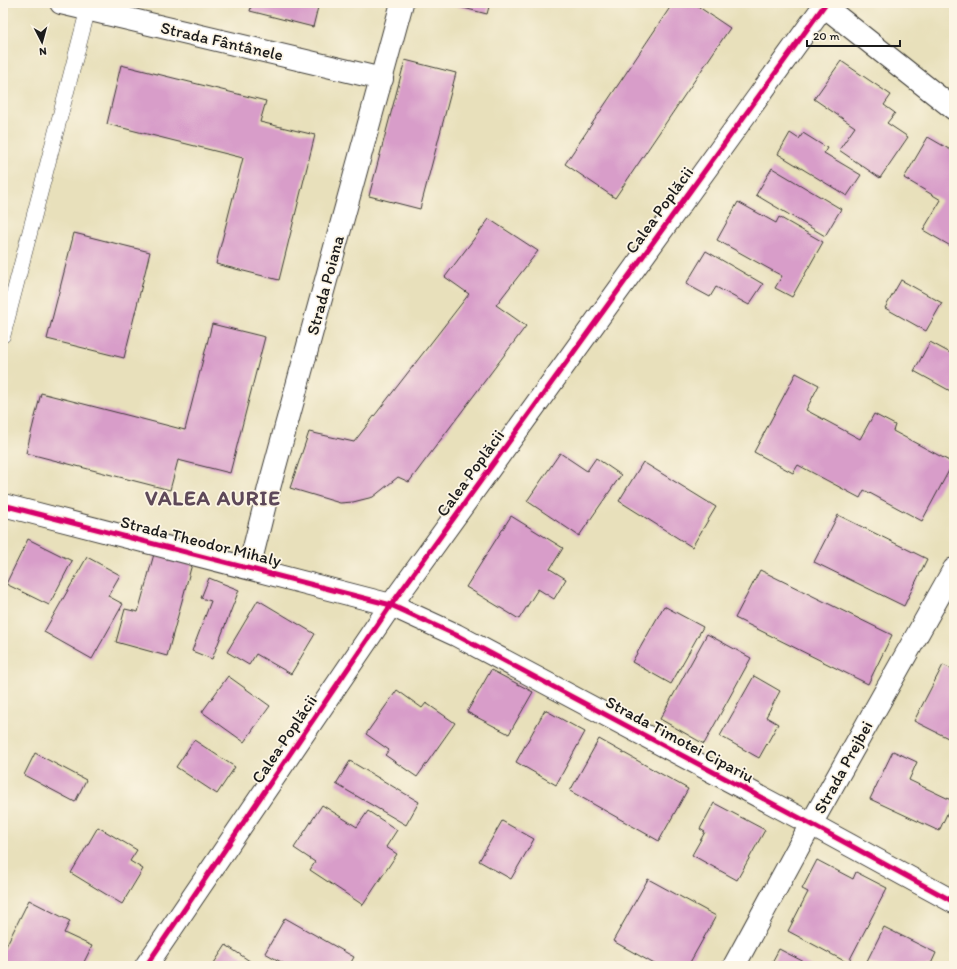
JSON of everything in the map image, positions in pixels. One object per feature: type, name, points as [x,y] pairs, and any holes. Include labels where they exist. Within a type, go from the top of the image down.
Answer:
[{"type":"street","name":"Strada Fântânele","points":[[61,3],[382,79]]},
{"type":"street","name":"Strada Poiana","points":[[248,568],[402,3]]},
{"type":"street","points":[[820,4],[954,109]]},
{"type":"street","name":"Calea Poplăcii","points":[[146,966],[391,605],[820,4]]},
{"type":"street","name":"Strada Theodor Mihaly","points":[[3,505],[391,605]]},
{"type":"street","name":"Strada Prejbei","points":[[734,966],[811,824],[954,569]]},
{"type":"street","name":"Strada Timotei Cipariu","points":[[391,605],[456,635],[954,902]]},
{"type":"lane","points":[[3,335],[88,9]]},
{"type":"building","points":[[252,3],[319,3],[313,27],[250,11]]},
{"type":"building","points":[[444,3],[490,3],[487,14]]},
{"type":"building","points":[[673,3],[693,3],[730,28],[615,198],[565,164]]},
{"type":"building","points":[[405,60],[456,73],[420,209],[369,196]]},
{"type":"building","points":[[841,61],[891,95],[884,105],[895,113],[887,123],[908,137],[880,178],[839,150],[855,127],[814,99]]},
{"type":"building","points":[[121,65],[266,101],[260,122],[315,135],[279,280],[216,264],[243,158],[107,124]]},
{"type":"building","points":[[790,133],[799,139],[803,133],[827,148],[824,153],[861,175],[847,196],[778,154]]},
{"type":"building","points":[[928,137],[954,152],[954,248],[923,230],[941,200],[904,178]]},
{"type":"building","points":[[772,168],[841,209],[825,236],[756,195]]},
{"type":"building","points":[[738,202],[776,223],[779,217],[823,242],[792,297],[775,288],[782,276],[717,240]]},
{"type":"building","points":[[489,219],[538,251],[496,305],[526,326],[409,482],[398,477],[373,497],[353,502],[340,503],[290,488],[309,432],[354,442],[469,294],[445,277]]},
{"type":"building","points":[[74,233],[150,252],[124,358],[47,339]]},
{"type":"building","points":[[706,251],[763,284],[749,305],[716,287],[710,297],[686,284]]},
{"type":"building","points":[[901,280],[942,303],[926,331],[885,308]]},
{"type":"building","points":[[212,324],[265,337],[230,473],[178,460],[170,490],[26,453],[41,393],[185,430]]},
{"type":"building","points":[[930,342],[954,355],[954,393],[914,371]]},
{"type":"building","points":[[796,373],[819,385],[806,410],[860,439],[874,414],[895,425],[893,431],[953,463],[922,521],[864,490],[860,498],[798,465],[793,473],[754,452]]},
{"type":"building","points":[[560,453],[587,471],[596,458],[621,475],[579,536],[527,501]]},
{"type":"building","points":[[643,462],[716,507],[692,547],[619,501]]},
{"type":"building","points":[[838,515],[927,559],[904,606],[814,562]]},
{"type":"building","points":[[511,516],[563,548],[550,569],[566,579],[554,599],[538,589],[519,619],[466,587]]},
{"type":"building","points":[[28,539],[72,561],[49,605],[6,584]]},
{"type":"building","points":[[154,554],[192,564],[167,656],[116,642],[125,609],[138,612]]},
{"type":"building","points":[[87,557],[120,575],[108,596],[123,604],[92,659],[44,632]]},
{"type":"building","points":[[760,570],[892,635],[868,684],[735,618]]},
{"type":"building","points":[[209,578],[239,590],[212,659],[192,651],[211,601],[201,598]]},
{"type":"building","points":[[258,600],[315,634],[291,674],[256,654],[249,665],[227,652]]},
{"type":"building","points":[[664,606],[703,627],[671,684],[632,662]]},
{"type":"building","points":[[707,634],[751,658],[704,744],[660,719]]},
{"type":"building","points":[[943,665],[954,670],[954,741],[914,721]]},
{"type":"building","points":[[491,670],[533,692],[509,734],[467,712]]},
{"type":"building","points":[[228,676],[270,706],[244,742],[202,712]]},
{"type":"building","points":[[754,676],[780,691],[766,717],[778,724],[759,758],[720,736]]},
{"type":"building","points":[[397,690],[422,708],[426,703],[455,723],[417,777],[385,755],[389,750],[366,734]]},
{"type":"building","points":[[545,710],[585,732],[556,785],[516,762]]},
{"type":"building","points":[[599,739],[688,789],[659,841],[570,791]]},
{"type":"building","points":[[194,740],[235,767],[217,794],[176,767]]},
{"type":"building","points":[[893,751],[917,762],[909,780],[953,801],[939,831],[870,799]]},
{"type":"building","points":[[35,753],[86,780],[75,802],[24,775]]},
{"type":"building","points":[[350,761],[419,802],[406,825],[336,784]]},
{"type":"building","points":[[714,803],[765,830],[737,880],[692,855],[705,832],[700,829]]},
{"type":"building","points":[[322,805],[357,827],[368,811],[397,830],[386,847],[397,854],[363,905],[310,870],[315,862],[294,848]]},
{"type":"building","points":[[502,821],[534,839],[511,879],[479,861]]},
{"type":"building","points":[[98,827],[137,850],[130,861],[143,869],[122,904],[71,873]]},
{"type":"building","points":[[817,860],[853,879],[856,872],[887,888],[848,963],[788,931],[808,892],[802,889]]},
{"type":"building","points":[[648,879],[716,916],[688,966],[658,966],[613,941]]},
{"type":"building","points":[[29,900],[70,921],[64,933],[92,946],[82,966],[13,966],[3,961],[3,952]]},
{"type":"building","points":[[285,918],[354,957],[349,966],[288,966],[265,953]]},
{"type":"building","points":[[884,927],[936,953],[930,966],[879,966],[867,961]]},
{"type":"building","points":[[226,945],[257,966],[212,966]]},
{"type":"building","points":[[779,949],[812,966],[770,966]]},
{"type":"cycle path","points":[[146,966],[391,605],[826,3]]},
{"type":"cycle path","points":[[3,505],[391,605],[456,635],[954,902]]},
{"type":"district","name":"VALEA AURIE","points":[[213,498]]}]
